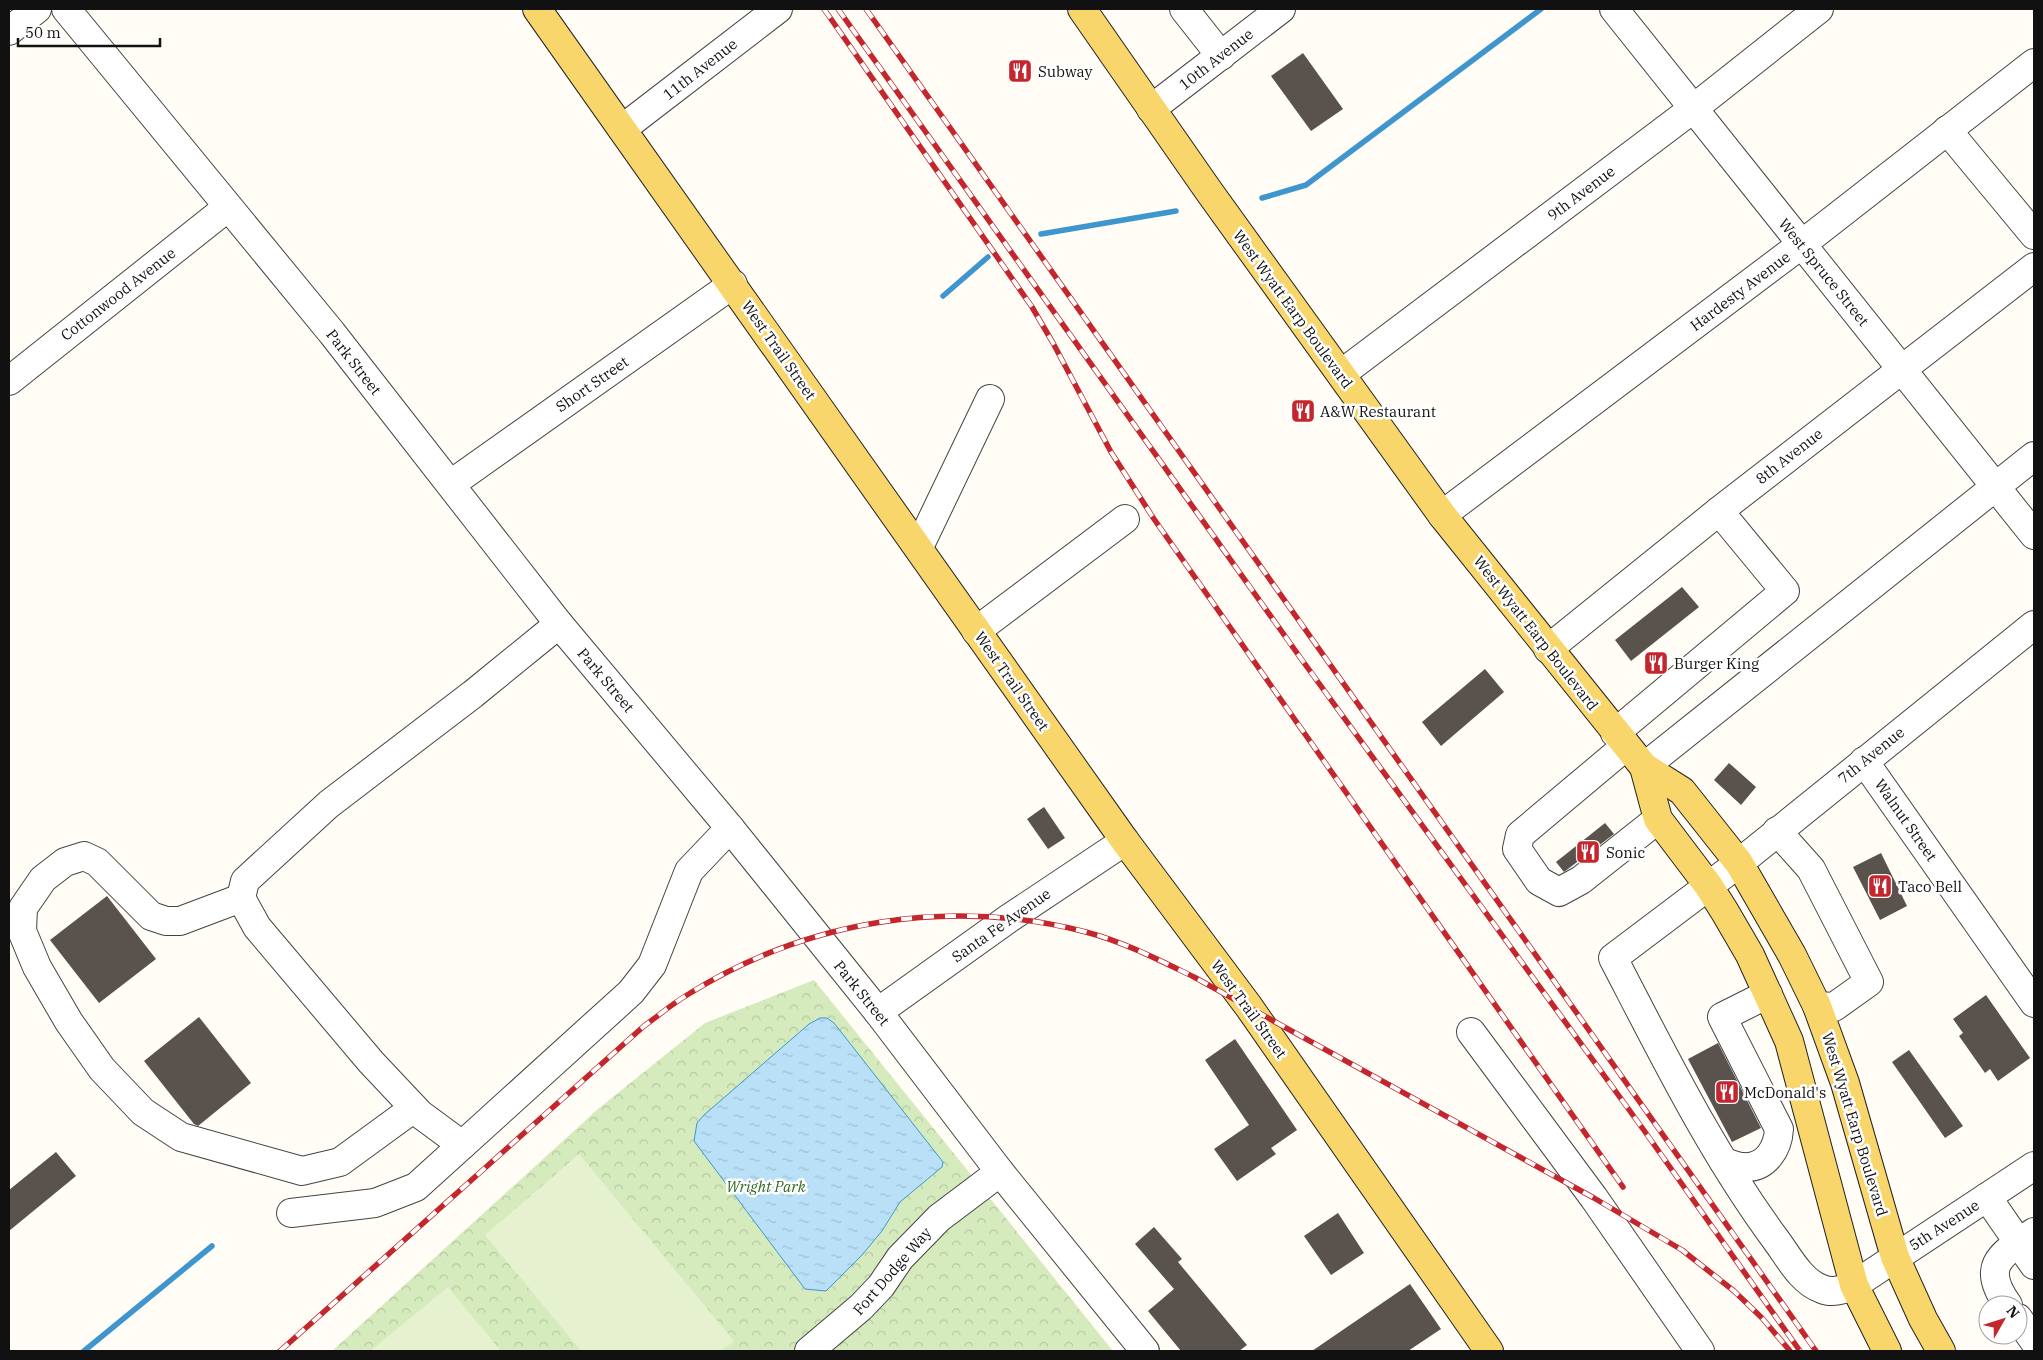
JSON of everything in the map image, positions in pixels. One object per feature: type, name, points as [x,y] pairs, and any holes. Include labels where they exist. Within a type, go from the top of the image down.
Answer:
[{"type":"main road","name":"West Trail Street","points":[[538,9],[1125,841],[1249,1007],[1489,1351]]},
{"type":"main road","name":"West Wyatt Earp Boulevard","points":[[1083,9],[1151,110],[1442,515],[1620,739],[1644,767],[1682,791],[1739,863],[1792,955],[1817,1006],[1852,1105],[1896,1257],[1923,1319],[1941,1351]]},
{"type":"main road","name":"West Wyatt Earp Boulevard","points":[[1644,767],[1658,819],[1708,884],[1750,954],[1789,1042],[1854,1285]]},
{"type":"main road","points":[[1854,1285],[1887,1351]]},
{"type":"street","points":[[9,31],[37,9]]},
{"type":"street","name":"Park Street","points":[[66,9],[332,333],[559,624],[730,828],[878,1012],[1000,1172],[1145,1351]]},
{"type":"street","name":"11th Avenue","points":[[622,130],[778,9]]},
{"type":"street","points":[[1184,9],[1221,56]]},
{"type":"street","name":"10th Avenue","points":[[1151,110],[1281,9]]},
{"type":"street","name":"West Spruce Street","points":[[1614,9],[2034,535]]},
{"type":"street","name":"9th Avenue","points":[[1341,374],[1694,108],[1819,9]]},
{"type":"street","name":"Hardesty Avenue","points":[[1442,515],[1802,244],[2034,63]]},
{"type":"street","points":[[1947,130],[2034,235]]},
{"type":"street","name":"Cottonwood Avenue","points":[[9,381],[228,207]]},
{"type":"street","name":"8th Avenue","points":[[1548,649],[1719,511],[1901,368],[2034,267]]},
{"type":"street","name":"Short Street","points":[[451,484],[733,284]]},
{"type":"street","points":[[919,547],[990,399]]},
{"type":"street","points":[[1644,767],[2034,456]]},
{"type":"street","points":[[1658,819],[1581,880],[1559,892],[1539,881],[1517,849],[1520,835],[1620,739],[1785,591],[1719,511]]},
{"type":"street","points":[[976,630],[1125,519]]},
{"type":"street","points":[[462,1146],[414,1108],[371,1062],[257,927],[241,898],[244,880],[329,804],[473,694],[559,624]]},
{"type":"street","name":"7th Avenue","points":[[1724,1162],[1685,1096],[1613,958],[1708,884],[1739,863],[2034,625]]},
{"type":"street","name":"Walnut Street","points":[[1864,761],[2034,1003]]},
{"type":"street","points":[[292,1213],[375,1203],[416,1186],[462,1146],[631,992],[652,965],[689,870],[730,828]]},
{"type":"street","points":[[1777,831],[1811,869],[1869,982],[1834,1007],[1817,1006]]},
{"type":"street","name":"Santa Fe Avenue","points":[[878,1012],[1008,919],[1125,841]]},
{"type":"street","points":[[241,898],[180,921],[166,921],[151,916],[97,862],[84,856],[65,862],[43,879],[23,908],[22,931],[37,967],[64,1014],[102,1069],[143,1112],[181,1137],[302,1171],[340,1162],[414,1108]]},
{"type":"street","points":[[1724,1162],[1744,1168],[1759,1164],[1768,1158],[1778,1143],[1779,1128],[1722,1017],[1768,994]]},
{"type":"street","points":[[1471,1032],[1594,1198],[1700,1351]]},
{"type":"street","points":[[1724,1162],[1744,1198],[1799,1272],[1821,1289],[1838,1292],[1854,1285]]},
{"type":"street","name":"5th Avenue","points":[[1854,1285],[2034,1166]]},
{"type":"street","name":"Fort Dodge Way","points":[[808,1351],[862,1308],[881,1286],[900,1258],[939,1218],[1000,1172]]},
{"type":"street","points":[[1987,1197],[2026,1237],[2034,1265]]},
{"type":"street","points":[[2001,1295],[1993,1275],[1998,1261],[2026,1237]]},
{"type":"green space","name":"Wright Park","points":[[814,980],[1113,1351],[332,1351],[598,1109],[705,1023]]},
{"type":"green space","points":[[579,1154],[734,1341],[721,1351],[581,1351],[485,1235]]},
{"type":"green space","points":[[448,1287],[501,1351],[370,1351]]},
{"type":"water","points":[[820,1018],[827,1018],[834,1023],[943,1162],[942,1167],[900,1202],[882,1231],[862,1255],[826,1291],[805,1289],[694,1141],[697,1123],[704,1115],[809,1024]]},
{"type":"building","points":[[1303,53],[1343,109],[1311,131],[1271,76]]},
{"type":"building","points":[[1682,587],[1699,607],[1631,661],[1615,640]]},
{"type":"building","points":[[1485,669],[1504,692],[1441,746],[1422,722]]},
{"type":"building","points":[[1729,763],[1756,787],[1741,805],[1714,780]]},
{"type":"building","points":[[1044,807],[1065,838],[1048,849],[1027,819]]},
{"type":"building","points":[[1605,823],[1614,834],[1564,872],[1556,862]]},
{"type":"building","name":"Taco Bell","points":[[1881,853],[1907,906],[1880,920],[1853,867]]},
{"type":"building","points":[[107,896],[156,959],[99,1003],[50,940]]},
{"type":"building","points":[[1986,995],[2030,1058],[1998,1081],[1990,1069],[1985,1073],[1959,1036],[1963,1033],[1953,1019]]},
{"type":"building","points":[[199,1017],[251,1083],[198,1126],[194,1124],[144,1061]]},
{"type":"building","points":[[1235,1039],[1297,1130],[1271,1148],[1276,1154],[1237,1181],[1214,1149],[1249,1125],[1205,1060]]},
{"type":"building","name":"McDonald's","points":[[1718,1043],[1761,1128],[1732,1142],[1688,1059]]},
{"type":"building","points":[[1909,1050],[1963,1126],[1945,1138],[1892,1062]]},
{"type":"building","points":[[56,1152],[76,1176],[9,1231],[9,1190]]},
{"type":"building","points":[[1338,1213],[1364,1253],[1331,1275],[1304,1236]]},
{"type":"building","points":[[1154,1227],[1182,1259],[1178,1262],[1247,1345],[1239,1351],[1181,1351],[1148,1311],[1174,1289],[1135,1244]]},
{"type":"building","points":[[1410,1284],[1441,1329],[1408,1351],[1312,1351]]},
{"type":"waterway","points":[[1262,198],[1306,185],[1541,9]]},
{"type":"waterway","points":[[1041,234],[1176,211]]},
{"type":"waterway","points":[[943,296],[988,257]]},
{"type":"waterway","points":[[84,1351],[212,1246]]},
{"type":"railway","points":[[824,9],[1032,307],[1111,452],[1154,519],[1623,1187]]},
{"type":"railway","points":[[838,9],[1302,660],[1643,1129],[1800,1351]]},
{"type":"railway","points":[[866,9],[1816,1351]]},
{"type":"railway","points":[[280,1351],[644,1026],[670,1006],[733,969],[780,949],[829,933],[880,922],[931,917],[983,917],[1034,922],[1086,932],[1128,946],[1194,977],[1594,1198],[1682,1250],[1734,1291],[1762,1318],[1790,1351]]},
{"type":"place","name":"Subway","points":[[1020,71]]},
{"type":"place","name":"A&W Restaurant","points":[[1303,411]]},
{"type":"place","name":"Burger King","points":[[1656,663]]},
{"type":"place","name":"Sonic","points":[[1588,852]]},
{"type":"place","name":"Taco Bell","points":[[1880,886]]},
{"type":"place","name":"McDonald's","points":[[1727,1092]]}]
